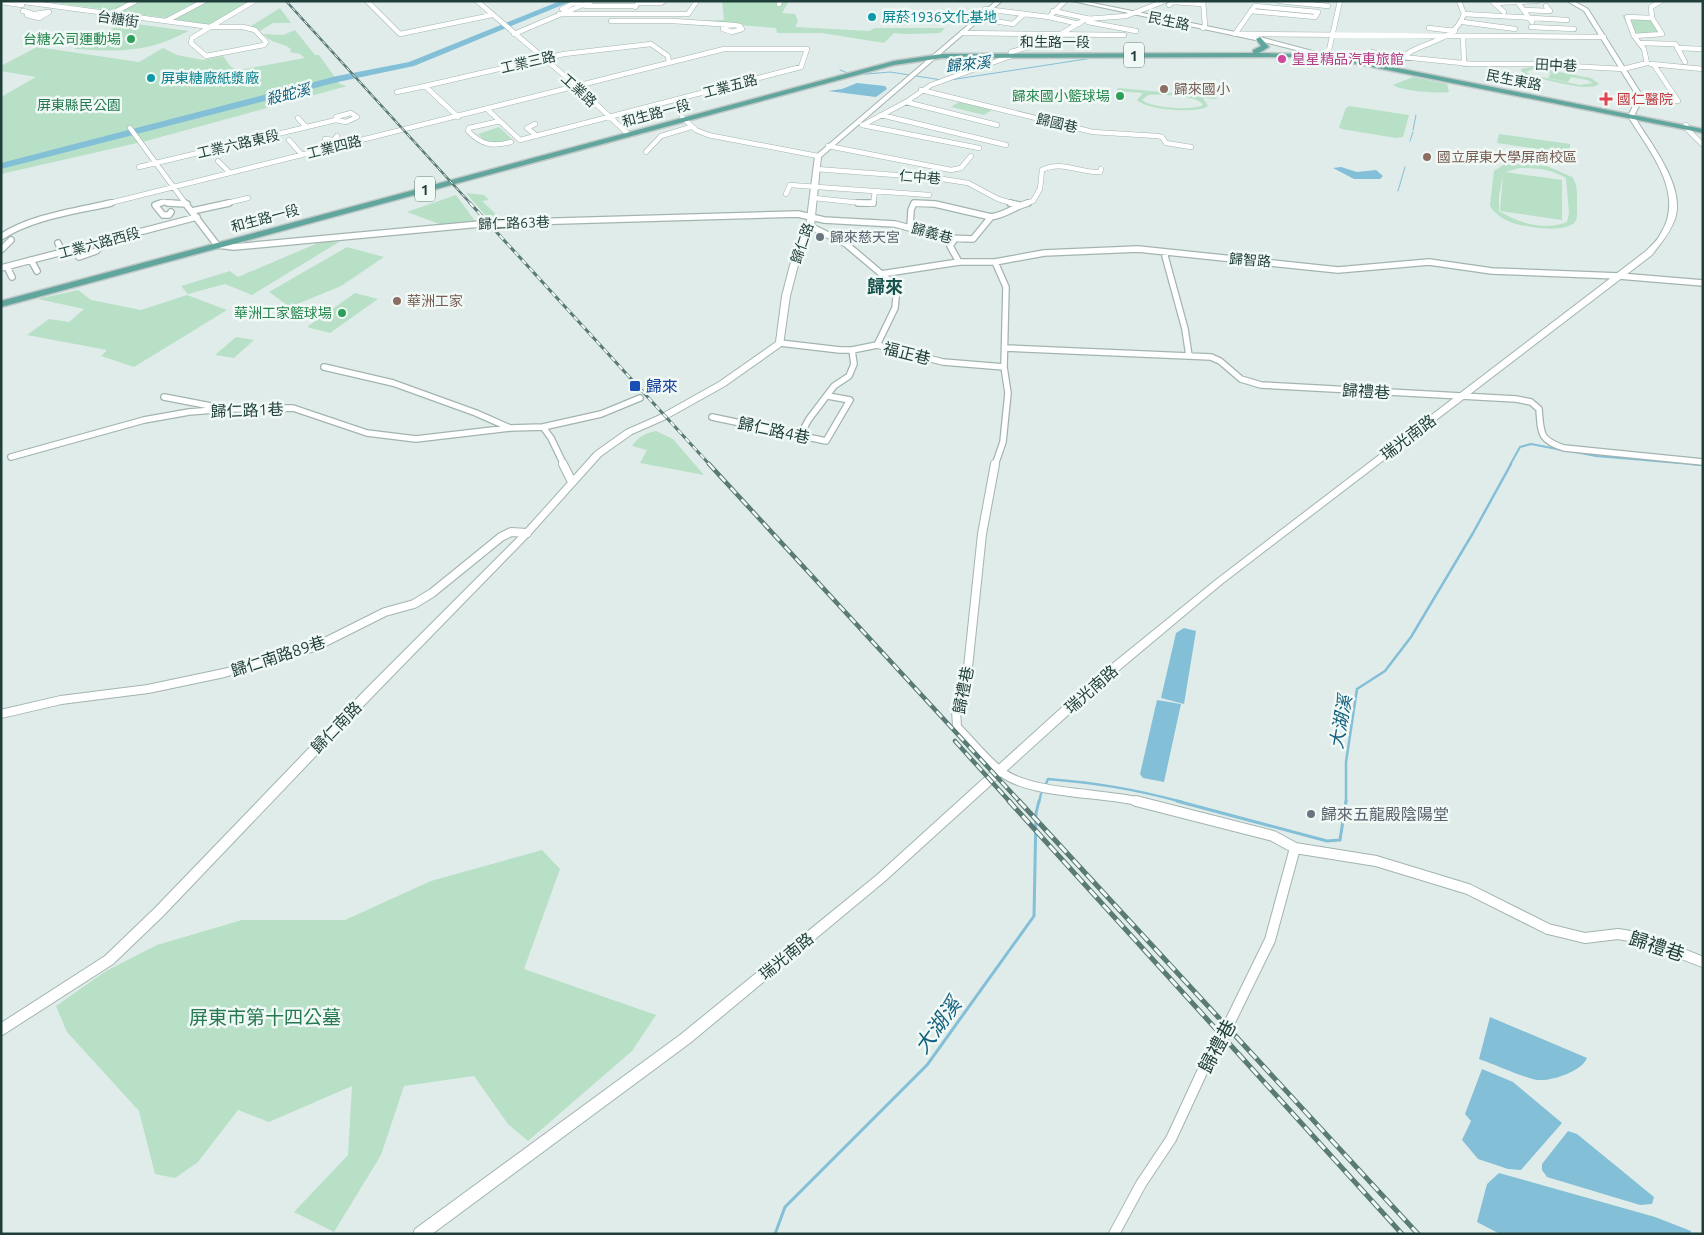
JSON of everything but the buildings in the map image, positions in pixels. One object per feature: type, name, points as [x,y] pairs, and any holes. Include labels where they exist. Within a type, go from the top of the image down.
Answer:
[{"type":"main road","points":[[1256,52],[1265,47],[1260,39]]},
{"type":"main road","name":"和生路一段","points":[[1,304],[216,244],[894,62],[938,55],[1321,53]]},
{"type":"main road","name":"民生東路","points":[[1321,53],[1703,130]]},
{"type":"main road","name":"和生路一段","points":[[1011,54],[1312,55],[1332,57]]},
{"type":"main road","name":"民生東路","points":[[1332,57],[1393,67]]},
{"type":"main road","name":"和生路一段","points":[[1,299],[216,244]]},
{"type":"street","name":"台糖街","points":[[17,1],[210,26]]},
{"type":"street","points":[[39,4],[45,1]]},
{"type":"street","points":[[104,18],[136,1]]},
{"type":"street","points":[[166,21],[204,1]]},
{"type":"street","points":[[210,26],[234,26],[252,29],[266,43],[206,56],[191,41],[210,26],[254,1]]},
{"type":"street","points":[[367,1],[400,34],[492,15]]},
{"type":"street","points":[[476,1],[492,15]]},
{"type":"street","points":[[514,34],[592,1]]},
{"type":"street","points":[[564,13],[562,9],[572,4],[582,6],[636,7],[638,3],[661,3],[664,1]]},
{"type":"street","points":[[564,13],[688,14],[697,1]]},
{"type":"street","points":[[684,118],[691,127],[702,133],[818,156],[828,146],[859,125],[962,34],[982,13],[1000,1]]},
{"type":"street","points":[[1049,17],[1053,11],[1066,1]]},
{"type":"street","name":"民生路","points":[[1074,1],[1235,34]]},
{"type":"street","points":[[859,125],[906,102],[921,90],[1011,54],[1050,41],[1084,21],[1135,14],[1165,1]]},
{"type":"street","points":[[1235,34],[1258,1]]},
{"type":"street","points":[[1279,1],[1328,6]]},
{"type":"street","points":[[1321,53],[1329,50],[1340,1]]},
{"type":"street","points":[[1393,67],[1402,57],[1410,52],[1450,36],[1455,31],[1463,22],[1464,14],[1459,1]]},
{"type":"street","points":[[1493,2],[1537,1]]},
{"type":"street","points":[[1568,1],[1586,10],[1639,95],[1639,100],[1631,115]]},
{"type":"street","points":[[1633,36],[1661,34],[1649,11],[1650,6],[1661,1]]},
{"type":"street","name":"台糖街","points":[[1,2],[104,18],[204,30]]},
{"type":"street","points":[[1169,5],[1173,2],[1203,2],[1206,25],[1204,28]]},
{"type":"street","points":[[1493,2],[1504,12]]},
{"type":"street","points":[[1517,2],[1530,18],[1532,27],[1530,36]]},
{"type":"street","points":[[1251,11],[1315,17],[1318,12],[1255,6]]},
{"type":"street","points":[[1525,10],[1550,11],[1546,6]]},
{"type":"street","points":[[23,11],[31,13]]},
{"type":"street","points":[[1053,11],[1090,19]]},
{"type":"street","points":[[608,12],[644,14]]},
{"type":"street","points":[[982,13],[1049,17],[1079,24]]},
{"type":"street","points":[[982,13],[1013,24],[1023,15]]},
{"type":"street","points":[[642,21],[644,14]]},
{"type":"street","points":[[1464,14],[1567,20]]},
{"type":"street","name":"工業路","points":[[492,15],[577,86],[627,133]]},
{"type":"street","points":[[1652,18],[1626,18],[1633,36],[1644,49],[1647,64],[1703,69]]},
{"type":"street","points":[[611,21],[673,21],[734,25]]},
{"type":"street","points":[[1084,21],[1136,31]]},
{"type":"street","points":[[1463,22],[1515,29]]},
{"type":"street","points":[[1096,35],[1107,26]]},
{"type":"street","points":[[1532,27],[1574,29]]},
{"type":"street","points":[[1429,28],[1455,31]]},
{"type":"street","points":[[962,34],[1124,35]]},
{"type":"street","points":[[1235,34],[1604,37]]},
{"type":"street","name":"民生東路","points":[[1235,34],[1332,57]]},
{"type":"street","points":[[1463,36],[1464,64]]},
{"type":"street","points":[[1639,43],[1676,45],[1703,50]]},
{"type":"street","name":"工業三路","points":[[397,92],[543,58],[651,44],[668,56],[669,62]]},
{"type":"street","points":[[1676,45],[1685,62]]},
{"type":"street","name":"工業五路","points":[[487,109],[520,140],[802,67],[807,49],[724,49],[669,62]]},
{"type":"street","points":[[1372,52],[1382,55]]},
{"type":"street","name":"田中巷","points":[[1402,57],[1464,64],[1534,64],[1624,69],[1647,64]]},
{"type":"street","name":"工業四路","points":[[1,237],[28,222],[229,172],[341,147],[669,62]]},
{"type":"street","points":[[1639,100],[1678,101],[1654,65]]},
{"type":"street","points":[[425,86],[458,117]]},
{"type":"street","name":"歸國巷","points":[[921,90],[1094,132],[1157,136],[1162,137],[1166,143],[1191,147]]},
{"type":"street","points":[[906,102],[996,125]]},
{"type":"street","points":[[334,110],[340,115],[336,117],[336,120]]},
{"type":"street","name":"工業六路東段","points":[[139,167],[336,120],[350,121],[357,116],[351,113],[340,115]]},
{"type":"street","points":[[881,115],[1006,145]]},
{"type":"street","name":"瑞光南路","points":[[420,1234],[685,1039],[881,878],[1095,684],[1220,581],[1660,243],[1673,218],[1674,198],[1669,178],[1631,115]]},
{"type":"street","points":[[298,118],[306,127]]},
{"type":"street","points":[[500,121],[469,128],[468,131],[481,145],[496,146],[511,142]]},
{"type":"street","points":[[535,124],[527,128],[537,136]]},
{"type":"street","points":[[859,125],[980,148]]},
{"type":"street","points":[[1686,126],[1703,145]]},
{"type":"street","points":[[646,152],[654,140],[665,133],[691,127]]},
{"type":"street","points":[[130,128],[216,244]]},
{"type":"street","points":[[325,139],[335,138],[341,147]]},
{"type":"street","points":[[289,140],[302,155]]},
{"type":"street","points":[[828,146],[951,170],[961,168],[971,156]]},
{"type":"street","name":"歸仁路","points":[[780,343],[786,296],[799,246],[810,226],[818,156]]},
{"type":"street","points":[[218,161],[229,172]]},
{"type":"street","name":"歸義巷","points":[[811,216],[824,220],[910,227],[954,240],[972,239],[991,217],[1004,215],[1019,205],[1033,201],[1040,189],[1042,170],[1044,168],[1050,166],[1093,172],[1100,172],[1101,169]]},
{"type":"street","name":"仁中巷","points":[[816,169],[936,178],[968,183],[998,199],[1019,205]]},
{"type":"street","points":[[786,194],[790,185],[929,195]]},
{"type":"street","points":[[814,198],[873,204],[875,191]]},
{"type":"street","points":[[192,211],[248,198]]},
{"type":"street","points":[[164,201],[171,215],[163,215],[155,205],[164,201],[187,204]]},
{"type":"street","points":[[910,227],[911,210],[914,203],[935,204],[991,217]]},
{"type":"street","name":"歸仁路63巷","points":[[216,244],[234,248],[498,223],[798,214],[811,216]]},
{"type":"street","name":"工業六路西段","points":[[4,267],[197,217]]},
{"type":"street","points":[[810,226],[830,232],[843,240],[897,287],[899,292],[884,335],[877,345]]},
{"type":"street","points":[[1,250],[11,240]]},
{"type":"street","points":[[954,240],[950,246],[959,262]]},
{"type":"street","points":[[58,243],[62,252]]},
{"type":"street","points":[[79,257],[96,251],[98,248],[97,244]]},
{"type":"street","name":"歸智路","points":[[881,274],[959,262],[995,262],[1044,253],[1117,249],[1274,262],[1338,270],[1429,262],[1492,271],[1619,276],[1703,284]]},
{"type":"street","points":[[1166,252],[1165,256],[1185,329],[1188,356]]},
{"type":"street","points":[[31,260],[37,271]]},
{"type":"street","name":"歸禮巷","points":[[995,262],[1006,287],[1004,367],[1008,394],[1003,442],[995,464],[982,534],[967,677],[956,709],[957,727],[1000,771],[1010,777],[1044,788],[1129,799],[1273,836],[1296,848],[1376,862],[1456,884],[1548,929],[1585,938],[1618,934],[1642,938],[1703,962]]},
{"type":"street","points":[[4,267],[12,277]]},
{"type":"street","name":"福正巷","points":[[780,343],[852,350],[877,345],[943,362],[1004,367]]},
{"type":"street","name":"歸仁南路","points":[[1,1030],[108,960],[134,936],[527,533],[572,482],[612,443],[628,432],[663,417],[722,384],[780,343]]},
{"type":"street","name":"歸禮巷","points":[[1005,348],[1217,359],[1241,379],[1261,385],[1516,399],[1531,402],[1539,408],[1542,438],[1548,444],[1564,448],[1703,462]]},
{"type":"street","points":[[800,436],[809,419],[834,386],[849,376],[854,364],[852,350]]},
{"type":"street","points":[[324,367],[393,383],[476,413],[510,428]]},
{"type":"street","name":"歸仁路4巷","points":[[712,417],[826,441],[850,400],[828,396]]},
{"type":"street","points":[[164,397],[227,409]]},
{"type":"street","name":"歸仁路1巷","points":[[11,457],[144,420],[189,412],[227,409],[293,408],[367,433],[416,440],[510,428],[543,427],[601,414],[640,398]]},
{"type":"street","points":[[543,427],[551,438],[572,482]]},
{"type":"street","name":"歸仁南路89巷","points":[[1,714],[61,700],[148,688],[224,673],[315,647],[385,612],[414,604],[501,537],[511,532],[527,533]]},
{"type":"street","name":"歸禮巷","points":[[1114,1234],[1141,1184],[1171,1140],[1209,1057],[1225,1032],[1270,940],[1296,848]]},
{"type":"green space","points":[[250,1],[210,25],[170,19],[194,6],[190,5],[166,18],[49,2]]},
{"type":"green space","points":[[722,1],[789,1],[782,13],[795,14],[798,21],[795,27],[869,31],[875,28],[945,28],[940,33],[894,33],[884,43],[822,33],[777,33],[776,28],[685,21],[724,20]]},
{"type":"green space","points":[[280,8],[291,23],[273,23],[260,31],[251,26]]},
{"type":"green space","points":[[1622,15],[1653,18],[1662,37],[1632,34]]},
{"type":"green space","name":"台糖公司運動場","points":[[129,23],[189,31],[153,46],[130,50],[74,49],[119,25]]},
{"type":"green space","name":"屏東縣民公園","points":[[295,30],[315,55],[319,55],[340,84],[347,86],[146,141],[1,174],[1,97],[36,77],[1,71],[1,66],[37,47],[139,62],[163,48],[177,55],[203,60],[223,56],[231,67],[239,70],[305,58],[300,54],[290,52],[291,49],[271,40],[263,34],[283,35]]},
{"type":"green space","points":[[1532,67],[1591,78],[1599,84],[1585,87],[1564,84],[1526,75],[1521,69]],"holes":[[[1533,69],[1551,73],[1548,78],[1568,82],[1571,77],[1593,83],[1580,85],[1531,75],[1526,72]]]},
{"type":"green space","points":[[1413,77],[1447,84],[1449,92],[1420,92],[1393,85]]},
{"type":"green space","points":[[1118,88],[1217,97],[1216,99],[1203,98],[1208,106],[1202,108],[1172,110],[1150,106],[1137,100],[1143,93],[1117,91]],"holes":[[[1148,95],[1187,97],[1203,105],[1190,108],[1154,105],[1142,100]]]},
{"type":"green space","points":[[962,100],[995,108],[984,115],[951,107]]},
{"type":"green space","points":[[1349,106],[1409,115],[1403,137],[1396,138],[1341,129],[1339,127],[1346,108]]},
{"type":"green space","points":[[499,127],[512,139],[494,144],[487,143],[478,134]]},
{"type":"green space","points":[[1499,134],[1570,144],[1570,154],[1497,143]]},
{"type":"green space","points":[[1526,164],[1547,166],[1572,177],[1577,193],[1577,216],[1575,222],[1570,226],[1562,228],[1533,227],[1507,221],[1497,214],[1490,204],[1494,171],[1503,165]],"holes":[[[1520,168],[1549,171],[1566,178],[1569,213],[1567,222],[1559,225],[1541,226],[1523,222],[1499,211],[1499,196],[1503,174],[1500,211],[1562,220],[1562,180],[1505,172]]]},
{"type":"green space","points":[[466,193],[484,195],[489,200],[482,201],[502,220],[491,222]]},
{"type":"green space","points":[[456,195],[475,221],[442,225],[407,212]]},
{"type":"green space","points":[[325,240],[339,242],[252,295],[225,284],[188,294],[181,286],[230,271],[238,277]]},
{"type":"green space","points":[[347,247],[384,257],[341,286],[290,307],[269,292]]},
{"type":"green space","points":[[78,290],[91,300],[141,310],[187,295],[227,310],[134,367],[101,356],[107,350],[27,335],[49,319],[69,322],[84,309],[38,299]]},
{"type":"green space","name":"華洲工家籃球場","points":[[355,293],[378,299],[330,333],[307,327]]},
{"type":"green space","name":"華洲工家籃球場","points":[[236,337],[254,340],[234,358],[215,355]]},
{"type":"green space","points":[[656,431],[673,439],[704,475],[640,463],[647,450],[632,446],[642,436]]},
{"type":"green space","name":"屏東市第十四公墓","points":[[542,850],[560,869],[524,969],[656,1015],[632,1051],[528,1141],[508,1124],[474,1076],[404,1086],[381,1155],[334,1232],[294,1212],[348,1155],[352,1086],[269,1122],[238,1110],[198,1162],[175,1178],[155,1174],[139,1111],[67,1032],[56,1006],[106,971],[157,945],[242,920],[345,920],[431,881]]},
{"type":"water","points":[[857,83],[885,86],[887,89],[876,97],[828,91],[842,89]]},
{"type":"water","points":[[1341,167],[1357,172],[1376,170],[1383,176],[1380,179],[1354,179],[1333,168]]},
{"type":"water","points":[[1184,628],[1196,631],[1184,704],[1161,698],[1176,633]]},
{"type":"water","points":[[1157,700],[1181,704],[1164,782],[1143,778],[1140,774]]},
{"type":"water","points":[[1490,1017],[1587,1058],[1584,1063],[1573,1071],[1545,1080],[1534,1079],[1479,1059]]},
{"type":"water","points":[[1482,1069],[1513,1082],[1562,1123],[1521,1170],[1508,1169],[1478,1159],[1462,1140],[1471,1121],[1465,1114]]},
{"type":"water","points":[[1568,1131],[1577,1134],[1654,1197],[1652,1204],[1640,1205],[1547,1177],[1542,1170],[1542,1164]]},
{"type":"water","points":[[1499,1173],[1655,1217],[1691,1231],[1691,1234],[1498,1233],[1477,1222],[1487,1184]]},
{"type":"waterway","name":"殺蛇溪","points":[[1,166],[337,79],[411,64],[568,1]]},
{"type":"waterway","name":"歸來溪","points":[[950,80],[1099,57]]},
{"type":"waterway","name":"歸來溪","points":[[840,70],[850,74]]},
{"type":"waterway","name":"歸來溪","points":[[855,75],[890,72],[942,80]]},
{"type":"waterway","points":[[1413,130],[1416,115]]},
{"type":"waterway","points":[[1410,141],[1413,132]]},
{"type":"waterway","points":[[1398,191],[1405,167]]},
{"type":"waterway","name":"大湖溪","points":[[1510,465],[1520,447],[1531,444],[1562,450]]},
{"type":"waterway","name":"大湖溪","points":[[1570,451],[1596,456],[1703,465],[1692,464]]},
{"type":"waterway","name":"大湖溪","points":[[1346,801],[1346,762],[1357,689],[1385,671],[1411,637],[1473,533],[1511,464]]},
{"type":"waterway","name":"大湖溪","points":[[1045,786],[1048,779],[1083,782],[1148,793],[1182,802]]},
{"type":"waterway","name":"大湖溪","points":[[1039,802],[1041,794]]},
{"type":"waterway","name":"大湖溪","points":[[775,1234],[785,1207],[927,1065],[1034,916],[1036,813],[1039,801]]},
{"type":"waterway","name":"大湖溪","points":[[1177,801],[1327,841],[1340,840],[1346,801]]},
{"type":"railway","points":[[286,1],[471,204]]},
{"type":"railway","points":[[470,203],[710,465]]},
{"type":"railway","points":[[709,464],[1020,802]]},
{"type":"railway","points":[[955,741],[1010,802]]},
{"type":"railway","points":[[1009,801],[1402,1234]]},
{"type":"railway","points":[[1019,801],[1418,1234]]},
{"type":"place","name":"屏菸1936文化基地","points":[[872,17]]},
{"type":"place","name":"台糖公司運動場","points":[[131,39]]},
{"type":"place","name":"皇星精品汽車旅館","points":[[1282,59]]},
{"type":"place","name":"屏東糖廠紙漿廠","points":[[151,78]]},
{"type":"place","name":"歸來國小","points":[[1164,89]]},
{"type":"place","name":"歸來國小籃球場","points":[[1120,96]]},
{"type":"place","name":"國仁醫院","points":[[1606,99]]},
{"type":"place","name":"國立屏東大學屏商校區","points":[[1427,157]]},
{"type":"place","name":"歸來慈天宮","points":[[820,237]]},
{"type":"place","name":"華洲工家","points":[[397,301]]},
{"type":"place","name":"華洲工家籃球場","points":[[342,313]]},
{"type":"place","name":"歸來","points":[[635,386]]},
{"type":"place","name":"歸來五龍殿陰陽堂","points":[[1311,814]]},
{"type":"district","name":"歸來","points":[[885,286]]}]
